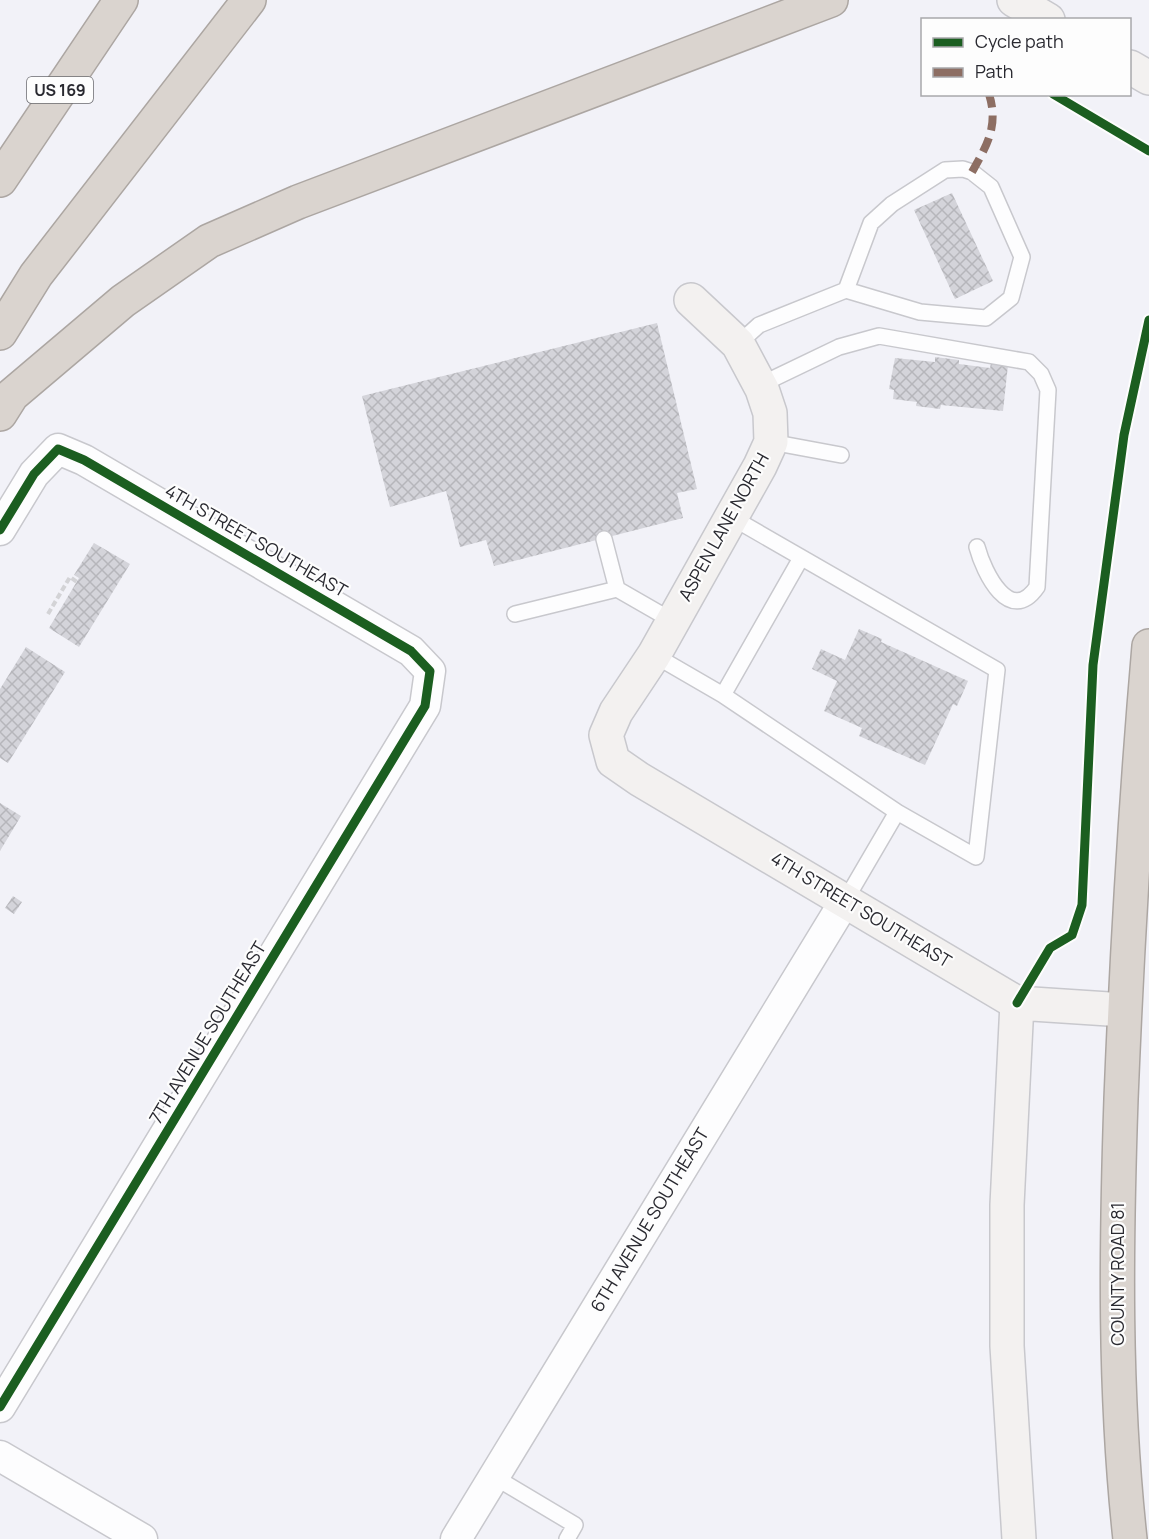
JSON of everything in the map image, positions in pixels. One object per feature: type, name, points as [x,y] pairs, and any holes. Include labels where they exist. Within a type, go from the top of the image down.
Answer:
[{"type":"highway","name":"US 169","points":[[0,180],[121,0]]},
{"type":"highway","points":[[0,333],[36,275],[249,0]]},
{"type":"highway","points":[[0,414],[12,395],[123,301],[209,241],[297,202],[831,0]]},
{"type":"highway","name":"COUNTY ROAD 81","points":[[1130,1539],[1122,1468],[1116,1321],[1137,1010],[1134,830],[1149,646]]},
{"type":"street","points":[[1014,0],[1045,18]]},
{"type":"street","points":[[1131,68],[1149,78]]},
{"type":"street","name":"ASPEN LANE NORTH","points":[[613,761],[606,735],[616,712],[654,655],[671,620],[731,517],[771,442],[770,413],[760,386],[738,345],[691,300]]},
{"type":"street","name":"4TH STREET SOUTHEAST","points":[[0,530],[34,474],[58,449],[94,466],[411,651],[430,671]]},
{"type":"street","name":"7TH AVENUE SOUTHEAST","points":[[0,1407],[426,705],[430,671]]},
{"type":"street","name":"4TH STREET SOUTHEAST","points":[[613,761],[639,780],[1017,1003],[1137,1010]]},
{"type":"street","name":"6TH AVENUE SOUTHEAST","points":[[456,1539],[845,901]]},
{"type":"street","points":[[1017,1003],[1007,1228],[1007,1346],[1019,1539]]},
{"type":"street","points":[[0,1456],[142,1539]]},
{"type":"lane","points":[[738,345],[759,326],[846,290],[920,312],[986,318],[1011,298],[1022,257],[991,187],[972,172],[963,169],[945,170],[892,204],[871,223],[846,290]]},
{"type":"lane","points":[[760,386],[839,347],[879,336],[1029,362],[1041,374],[1048,390],[1037,587],[1029,598],[1016,602],[1004,596],[983,570],[977,548]]},
{"type":"lane","points":[[771,442],[841,455]]},
{"type":"lane","points":[[654,655],[723,695],[897,812],[976,857],[997,670],[731,517]]},
{"type":"lane","points":[[604,538],[617,589]]},
{"type":"lane","points":[[723,695],[801,558]]},
{"type":"lane","points":[[515,614],[617,589],[671,620]]},
{"type":"lane","points":[[845,901],[897,812]]},
{"type":"lane","points":[[493,1476],[575,1525],[567,1539]]},
{"type":"path","points":[[48,614],[70,577],[77,582]]},
{"type":"building","points":[[952,193],[993,281],[955,299],[914,210]]},
{"type":"building","points":[[657,323],[697,489],[677,493],[683,518],[494,566],[486,540],[460,547],[446,491],[390,507],[362,396]]},
{"type":"building","points":[[935,357],[959,360],[959,364],[990,368],[991,363],[1008,365],[1003,411],[941,405],[940,409],[916,406],[917,402],[893,399],[894,390],[889,389],[895,358],[935,362]]},
{"type":"building","points":[[94,543],[130,564],[79,647],[49,628],[79,578],[74,575]]},
{"type":"building","points":[[859,629],[882,639],[881,642],[968,681],[957,706],[953,704],[925,765],[859,736],[862,728],[824,711],[837,681],[812,669],[821,649],[845,660]]},
{"type":"building","points":[[26,647],[65,672],[8,763],[0,758],[0,689]]},
{"type":"building","points":[[0,803],[21,816],[0,851]]},
{"type":"building","points":[[13,896],[22,902],[14,914],[5,908]]},
{"type":"marked path","points":[[972,172],[990,135],[993,116],[990,96]]},
{"type":"cycle path","points":[[1056,96],[1149,151]]},
{"type":"cycle path","points":[[1017,1003],[1050,948],[1072,935],[1082,905],[1093,665],[1124,435],[1149,320]]},
{"type":"cycle path","points":[[0,530],[34,474],[58,449],[84,460],[411,651],[430,671],[425,706],[0,1407]]}]
